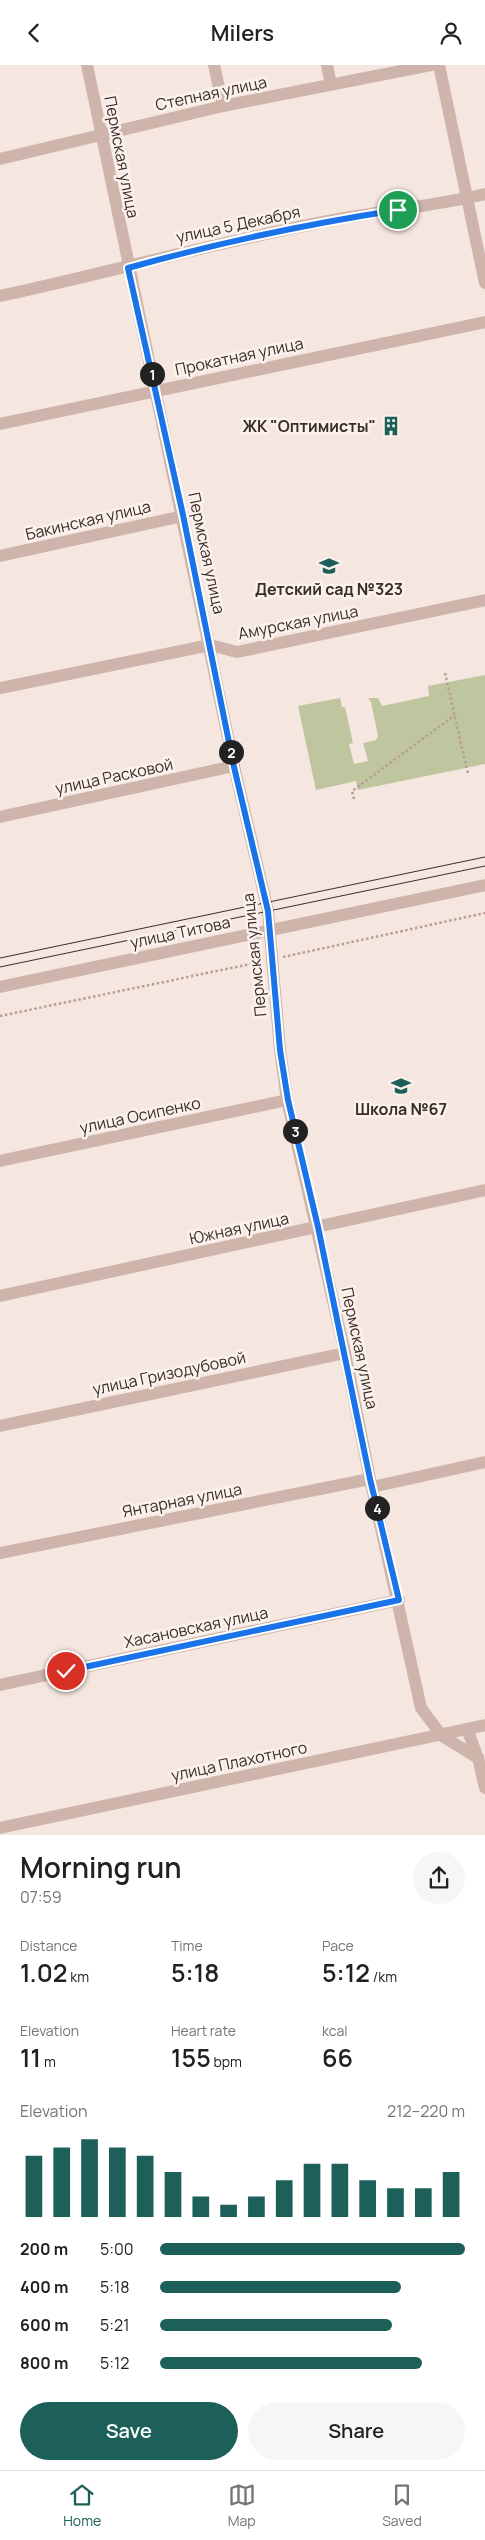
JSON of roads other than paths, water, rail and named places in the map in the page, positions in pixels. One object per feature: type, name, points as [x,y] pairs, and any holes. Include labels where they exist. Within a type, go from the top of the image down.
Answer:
[{"type":"street","name":"Пермская улица","points":[[87,65],[128,268],[183,515],[234,767],[268,911],[280,1050],[288,1100],[318,1227],[371,1483],[399,1600],[421,1709],[442,1736],[478,1758]]},
{"type":"street","points":[[214,65],[223,106]]},
{"type":"street","points":[[327,65],[331,85]]},
{"type":"street","name":"Степная улица","points":[[0,159],[223,106],[431,65]]},
{"type":"street","points":[[439,65],[485,283]]},
{"type":"street","name":"улица 5 Декабря","points":[[0,296],[128,268],[191,250],[329,221],[466,199],[485,194]]},
{"type":"street","name":"Прокатная улица","points":[[0,424],[155,390],[485,323]]},
{"type":"street","name":"Бакинская улица","points":[[0,556],[183,515]]},
{"type":"street","name":"Амурская улица","points":[[0,688],[210,645],[237,652],[485,600]]},
{"type":"street","name":"улица Расковой","points":[[0,817],[234,767]]},
{"type":"street","name":"улица Титова","points":[[0,987],[485,885]]},
{"type":"street","name":"улица Осипенко","points":[[0,1161],[288,1100]]},
{"type":"street","name":"Южная улица","points":[[0,1295],[485,1190]]},
{"type":"street","name":"улица Гризодубовой","points":[[0,1426],[345,1353]]},
{"type":"street","name":"Янтарная улица","points":[[0,1553],[485,1462]]},
{"type":"street","name":"Хасановская улица","points":[[0,1685],[399,1600]]},
{"type":"street","name":"улица Плахотного","points":[[0,1827],[442,1736],[485,1725]]},
{"type":"street","points":[[467,1729],[478,1758],[485,1788]]},
{"type":"tram line","points":[[0,958],[485,857]]},
{"type":"tram line","points":[[0,967],[485,866]]},
{"type":"place","name":"ЖК \"Оптимисты\"","points":[[391,426]]},
{"type":"place","name":"Детский сад №323","points":[[329,566]]},
{"type":"place","name":"Школа №67","points":[[401,1086]]}]
